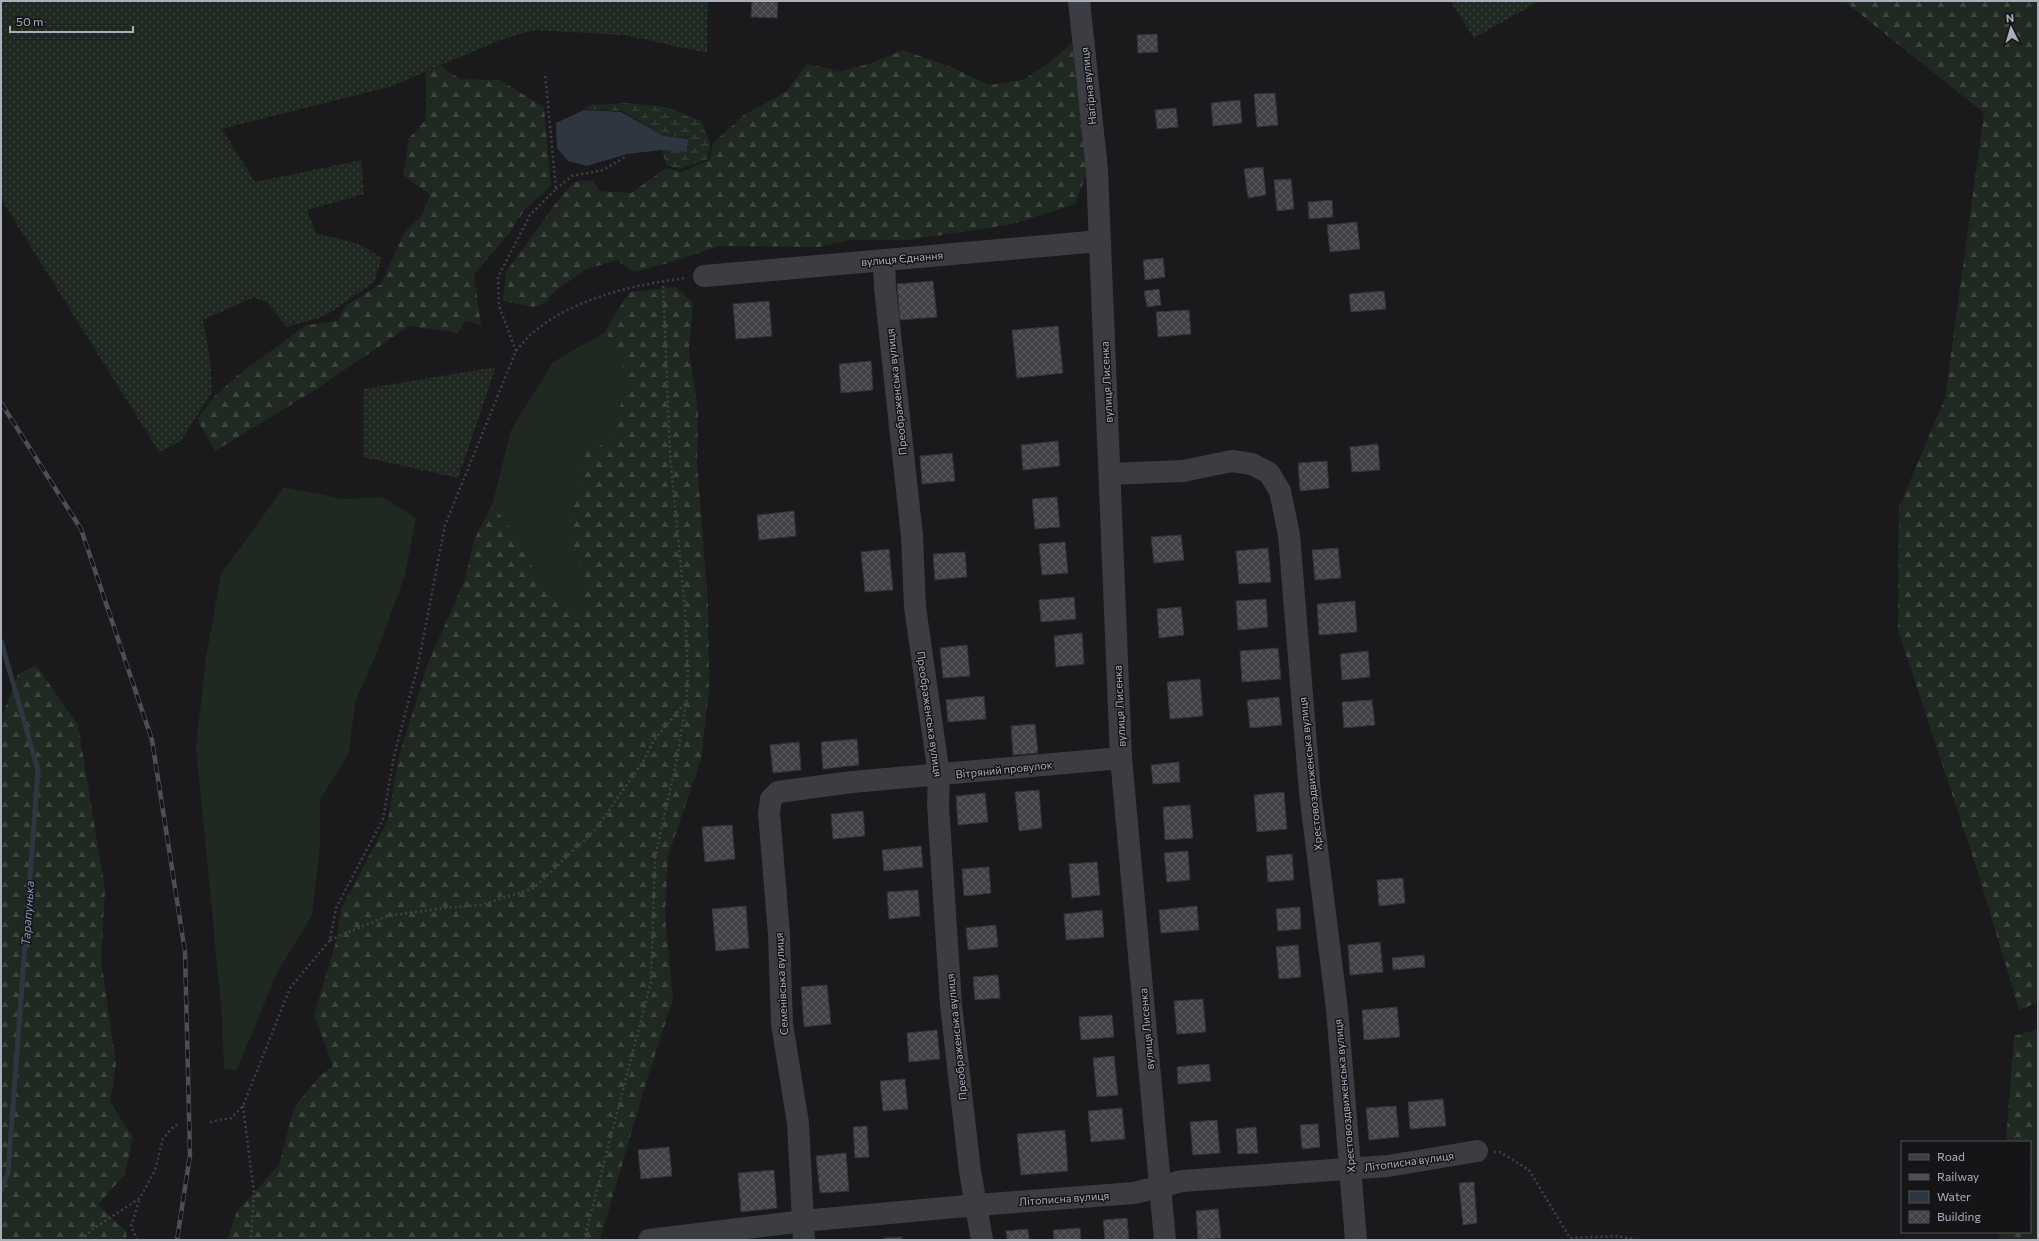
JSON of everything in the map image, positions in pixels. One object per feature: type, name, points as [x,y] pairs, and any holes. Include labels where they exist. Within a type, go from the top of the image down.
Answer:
[{"type":"street","name":"Нагірна вулиця","points":[[1079,1],[1098,170]]},
{"type":"street","name":"вулиця Лисенка","points":[[1098,170],[1121,758],[1166,1240]]},
{"type":"street","name":"вулиця Єднання","points":[[704,276],[1100,241]]},
{"type":"street","name":"Преображенська вулиця","points":[[884,260],[885,288],[912,536],[916,607],[940,775],[938,805],[951,1005],[970,1171],[982,1240]]},
{"type":"street","name":"Хрестовоздвиженська вулиця","points":[[1110,474],[1183,471],[1232,461],[1252,464],[1269,473],[1280,491],[1289,535],[1310,793],[1337,1009],[1356,1240]]},
{"type":"street","name":"Вітряний провулок","points":[[771,799],[778,792],[852,782],[1121,758]]},
{"type":"street","name":"Семенівська вулиця","points":[[771,799],[769,813],[779,934],[782,1024],[798,1123],[803,1231]]},
{"type":"street","name":"Літописна вулиця","points":[[649,1240],[803,1231],[977,1205],[1134,1193],[1182,1181],[1388,1166],[1478,1152]]},
{"type":"path","points":[[546,73],[556,189]]},
{"type":"path","points":[[516,351],[499,306],[498,277],[530,215],[556,189],[572,176],[603,170],[627,156]]},
{"type":"path","points":[[330,940],[336,908],[383,819],[394,756],[418,665],[445,525],[516,351],[535,330],[568,309],[620,290],[663,280],[704,276]]},
{"type":"path","points":[[584,1240],[651,982],[655,857],[677,760],[686,702],[688,675],[685,609],[670,455],[663,280]]},
{"type":"path","points":[[210,1122],[231,1118],[243,1106],[290,988],[330,940],[387,916],[444,908],[481,905],[534,888],[596,830],[644,760],[654,740],[686,702]]},
{"type":"path","points":[[243,1106],[254,1193],[251,1240]]},
{"type":"path","points":[[137,1240],[131,1226],[140,1198],[155,1170],[162,1139],[174,1126],[180,1124]]},
{"type":"path","points":[[1478,1152],[1500,1152],[1528,1170],[1570,1238],[1618,1236],[1637,1240]]},
{"type":"path","points":[[81,1240],[93,1229],[140,1198]]},
{"type":"green space","points":[[1,1],[708,1],[707,53],[624,35],[534,30],[500,40],[390,87],[222,129],[255,182],[361,160],[364,194],[307,210],[316,233],[359,244],[382,258],[374,282],[325,316],[287,327],[267,303],[254,297],[203,320],[210,358],[212,392],[181,441],[159,452],[1,199]]},
{"type":"green space","points":[[1450,1],[1540,1],[1474,38]]},
{"type":"green space","points":[[1844,1],[2038,1],[2038,1002],[2019,1010],[1979,876],[1898,630],[1899,507],[1945,398],[1984,113]]},
{"type":"green space","points":[[1072,43],[1088,170],[1075,204],[1013,224],[909,240],[851,240],[819,247],[719,246],[672,262],[634,272],[617,260],[587,269],[555,291],[545,303],[533,307],[503,301],[506,272],[555,204],[574,182],[593,180],[599,191],[631,193],[666,168],[681,172],[710,160],[713,143],[744,115],[787,91],[806,64],[842,71],[871,63],[903,50],[954,68],[988,85],[1023,80],[1050,62]]},
{"type":"green space","points":[[441,66],[460,79],[500,80],[544,107],[551,186],[526,208],[510,232],[474,275],[481,325],[466,321],[458,333],[409,326],[315,390],[215,451],[197,419],[215,396],[238,375],[306,325],[338,321],[345,306],[381,284],[404,233],[422,215],[430,195],[403,175],[409,138],[426,120],[426,72]]},
{"type":"green space","points":[[628,103],[666,107],[701,121],[710,143],[708,159],[680,169],[666,165],[662,150],[687,152],[688,138],[664,136],[622,111],[584,109],[588,105]]},
{"type":"green space","points":[[676,287],[693,303],[689,350],[698,412],[697,463],[708,603],[709,691],[701,760],[668,856],[665,916],[673,1000],[645,1086],[600,1240],[227,1240],[237,1211],[279,1165],[294,1107],[320,1076],[333,1066],[314,1015],[336,942],[341,909],[388,820],[399,756],[428,663],[465,579],[474,540],[492,505],[520,539],[532,566],[560,606],[585,630],[581,575],[575,549],[566,522],[580,490],[580,448],[597,448],[614,435],[614,421],[627,388],[620,352],[605,332],[630,292]]},
{"type":"green space","points":[[605,332],[620,352],[627,388],[614,421],[614,435],[597,448],[580,448],[580,490],[566,522],[578,556],[585,594],[585,630],[560,606],[532,566],[520,539],[492,505],[511,430],[553,362]]},
{"type":"green space","points":[[496,367],[458,478],[363,457],[363,389]]},
{"type":"green space","points":[[284,487],[343,499],[383,497],[416,518],[405,575],[375,657],[355,703],[349,753],[320,800],[320,846],[312,915],[277,973],[237,1070],[224,1069],[222,1016],[196,747],[206,657],[221,574]]},
{"type":"green space","points":[[36,665],[78,725],[105,889],[101,960],[116,1064],[110,1102],[133,1137],[125,1174],[98,1205],[126,1231],[127,1240],[1,1240],[1,719],[18,674]]},
{"type":"green space","points":[[2038,1029],[2038,1240],[1999,1240],[2000,1233],[2031,1233],[2031,1141],[2006,1141],[2014,1036]]},
{"type":"water","points":[[584,110],[621,112],[664,136],[688,139],[687,152],[661,150],[627,154],[587,166],[568,161],[557,148],[556,123]]},
{"type":"building","points":[[752,1],[778,1],[777,18],[751,17]]},
{"type":"building","points":[[1157,34],[1158,52],[1138,53],[1137,35]]},
{"type":"building","points":[[1275,93],[1278,125],[1257,127],[1254,94]]},
{"type":"building","points":[[1240,100],[1242,123],[1213,126],[1211,103]]},
{"type":"building","points":[[1176,108],[1178,127],[1157,129],[1155,110]]},
{"type":"building","points":[[1263,167],[1266,195],[1248,198],[1244,169]]},
{"type":"building","points":[[1291,179],[1294,209],[1277,211],[1274,180]]},
{"type":"building","points":[[1332,200],[1333,217],[1309,219],[1308,202]]},
{"type":"building","points":[[1357,222],[1360,249],[1330,252],[1327,225]]},
{"type":"building","points":[[1163,258],[1165,277],[1145,280],[1143,260]]},
{"type":"building","points":[[933,281],[937,317],[900,320],[897,284]]},
{"type":"building","points":[[1159,289],[1161,305],[1147,307],[1144,291]]},
{"type":"building","points":[[1384,291],[1386,309],[1351,312],[1349,294]]},
{"type":"building","points":[[769,301],[772,336],[736,339],[733,304]]},
{"type":"building","points":[[1189,310],[1191,334],[1158,337],[1156,312]]},
{"type":"building","points":[[1058,326],[1063,373],[1017,378],[1012,330]]},
{"type":"building","points":[[871,361],[873,390],[841,393],[839,364]]},
{"type":"building","points":[[1058,441],[1060,466],[1023,470],[1021,445]]},
{"type":"building","points":[[1378,444],[1380,470],[1352,472],[1350,447]]},
{"type":"building","points":[[952,453],[955,481],[922,484],[920,456]]},
{"type":"building","points":[[1327,461],[1329,488],[1300,491],[1298,463]]},
{"type":"building","points":[[1057,497],[1060,527],[1035,529],[1032,499]]},
{"type":"building","points":[[794,511],[796,536],[759,540],[757,515]]},
{"type":"building","points":[[1181,535],[1184,560],[1154,563],[1151,537]]},
{"type":"building","points":[[1065,542],[1068,573],[1042,575],[1039,544]]},
{"type":"building","points":[[1268,548],[1271,582],[1239,584],[1236,551]]},
{"type":"building","points":[[1338,548],[1341,578],[1315,580],[1312,550]]},
{"type":"building","points":[[889,549],[893,590],[865,592],[861,552]]},
{"type":"building","points":[[965,552],[967,577],[935,580],[933,554]]},
{"type":"building","points":[[1074,597],[1076,619],[1041,622],[1039,600]]},
{"type":"building","points":[[1266,599],[1268,627],[1238,630],[1236,601]]},
{"type":"building","points":[[1355,601],[1357,632],[1319,635],[1317,604]]},
{"type":"building","points":[[1181,607],[1184,635],[1159,638],[1157,609]]},
{"type":"building","points":[[1082,633],[1084,664],[1056,667],[1054,636]]},
{"type":"building","points":[[967,645],[970,676],[943,678],[940,648]]},
{"type":"building","points":[[1278,648],[1281,679],[1242,682],[1240,651]]},
{"type":"building","points":[[1368,651],[1370,677],[1342,680],[1340,654]]},
{"type":"building","points":[[1200,679],[1203,716],[1170,719],[1167,682]]},
{"type":"building","points":[[984,696],[986,719],[948,722],[946,700]]},
{"type":"building","points":[[1279,697],[1282,725],[1250,728],[1247,700]]},
{"type":"building","points":[[1372,700],[1375,725],[1344,728],[1342,702]]},
{"type":"building","points":[[1035,724],[1038,753],[1013,755],[1011,726]]},
{"type":"building","points":[[857,739],[859,765],[823,769],[821,742]]},
{"type":"building","points":[[799,742],[801,770],[773,773],[770,745]]},
{"type":"building","points":[[1179,762],[1180,782],[1153,784],[1151,765]]},
{"type":"building","points":[[1039,790],[1042,828],[1019,831],[1015,792]]},
{"type":"building","points":[[1284,792],[1287,829],[1257,832],[1254,795]]},
{"type":"building","points":[[985,793],[988,822],[958,825],[956,796]]},
{"type":"building","points":[[1190,805],[1193,838],[1165,840],[1163,807]]},
{"type":"building","points":[[863,811],[865,836],[833,839],[831,814]]},
{"type":"building","points":[[732,825],[735,859],[705,862],[702,827]]},
{"type":"building","points":[[921,846],[923,867],[884,871],[882,850]]},
{"type":"building","points":[[1188,851],[1190,880],[1167,882],[1164,853]]},
{"type":"building","points":[[1292,854],[1294,880],[1268,882],[1266,856]]},
{"type":"building","points":[[1097,862],[1100,895],[1072,898],[1069,864]]},
{"type":"building","points":[[989,867],[991,893],[964,896],[962,869]]},
{"type":"building","points":[[1403,878],[1405,903],[1379,906],[1377,880]]},
{"type":"building","points":[[918,890],[920,916],[889,919],[887,892]]},
{"type":"building","points":[[746,906],[749,948],[716,951],[712,909]]},
{"type":"building","points":[[1197,906],[1199,930],[1161,933],[1159,910]]},
{"type":"building","points":[[1300,907],[1301,929],[1278,931],[1276,909]]},
{"type":"building","points":[[1102,910],[1104,937],[1066,940],[1064,914]]},
{"type":"building","points":[[996,925],[998,947],[968,950],[966,928]]},
{"type":"building","points":[[1380,942],[1383,972],[1350,975],[1348,945]]},
{"type":"building","points":[[1298,945],[1301,977],[1279,979],[1276,947]]},
{"type":"building","points":[[1424,955],[1425,967],[1393,970],[1392,958]]},
{"type":"building","points":[[998,975],[1000,998],[975,1000],[973,977]]},
{"type":"building","points":[[827,985],[831,1024],[804,1027],[801,987]]},
{"type":"building","points":[[1203,999],[1206,1032],[1177,1034],[1174,1001]]},
{"type":"building","points":[[1397,1007],[1400,1037],[1364,1040],[1362,1010]]},
{"type":"building","points":[[1112,1015],[1114,1037],[1081,1040],[1079,1017]]},
{"type":"building","points":[[937,1030],[940,1059],[909,1062],[907,1033]]},
{"type":"building","points":[[1114,1056],[1118,1095],[1097,1097],[1093,1058]]},
{"type":"building","points":[[1209,1064],[1211,1081],[1178,1084],[1177,1067]]},
{"type":"building","points":[[905,1079],[908,1109],[883,1111],[880,1081]]},
{"type":"building","points":[[1443,1099],[1446,1126],[1410,1129],[1408,1102]]},
{"type":"building","points":[[1396,1106],[1399,1137],[1369,1140],[1366,1108]]},
{"type":"building","points":[[1122,1108],[1125,1139],[1091,1142],[1088,1111]]},
{"type":"building","points":[[1217,1120],[1220,1153],[1193,1155],[1190,1122]]},
{"type":"building","points":[[1318,1124],[1320,1147],[1302,1149],[1300,1125]]},
{"type":"building","points":[[867,1126],[869,1157],[855,1158],[853,1127]]},
{"type":"building","points":[[1256,1127],[1258,1153],[1238,1154],[1236,1129]]},
{"type":"building","points":[[1065,1130],[1068,1171],[1021,1175],[1017,1134]]},
{"type":"building","points":[[669,1147],[672,1176],[641,1179],[638,1150]]},
{"type":"building","points":[[846,1153],[849,1191],[820,1193],[816,1156]]},
{"type":"building","points":[[774,1170],[777,1208],[741,1212],[738,1173]]},
{"type":"building","points":[[1474,1182],[1477,1223],[1463,1225],[1459,1183]]},
{"type":"building","points":[[1218,1209],[1221,1238],[1198,1240],[1196,1211]]},
{"type":"building","points":[[1127,1218],[1129,1240],[1105,1240],[1103,1220]]},
{"type":"building","points":[[1080,1228],[1081,1240],[1054,1240],[1053,1230]]},
{"type":"building","points":[[1028,1229],[1029,1240],[1007,1240],[1006,1231]]},
{"type":"building","points":[[902,1237],[902,1240],[884,1240],[884,1238]]},
{"type":"waterway","name":"Тарапунька","points":[[1,641],[38,770],[8,1173],[1,1190]]},
{"type":"railway","points":[[1,403],[81,529],[152,740],[185,952],[190,1155],[177,1240]]}]
